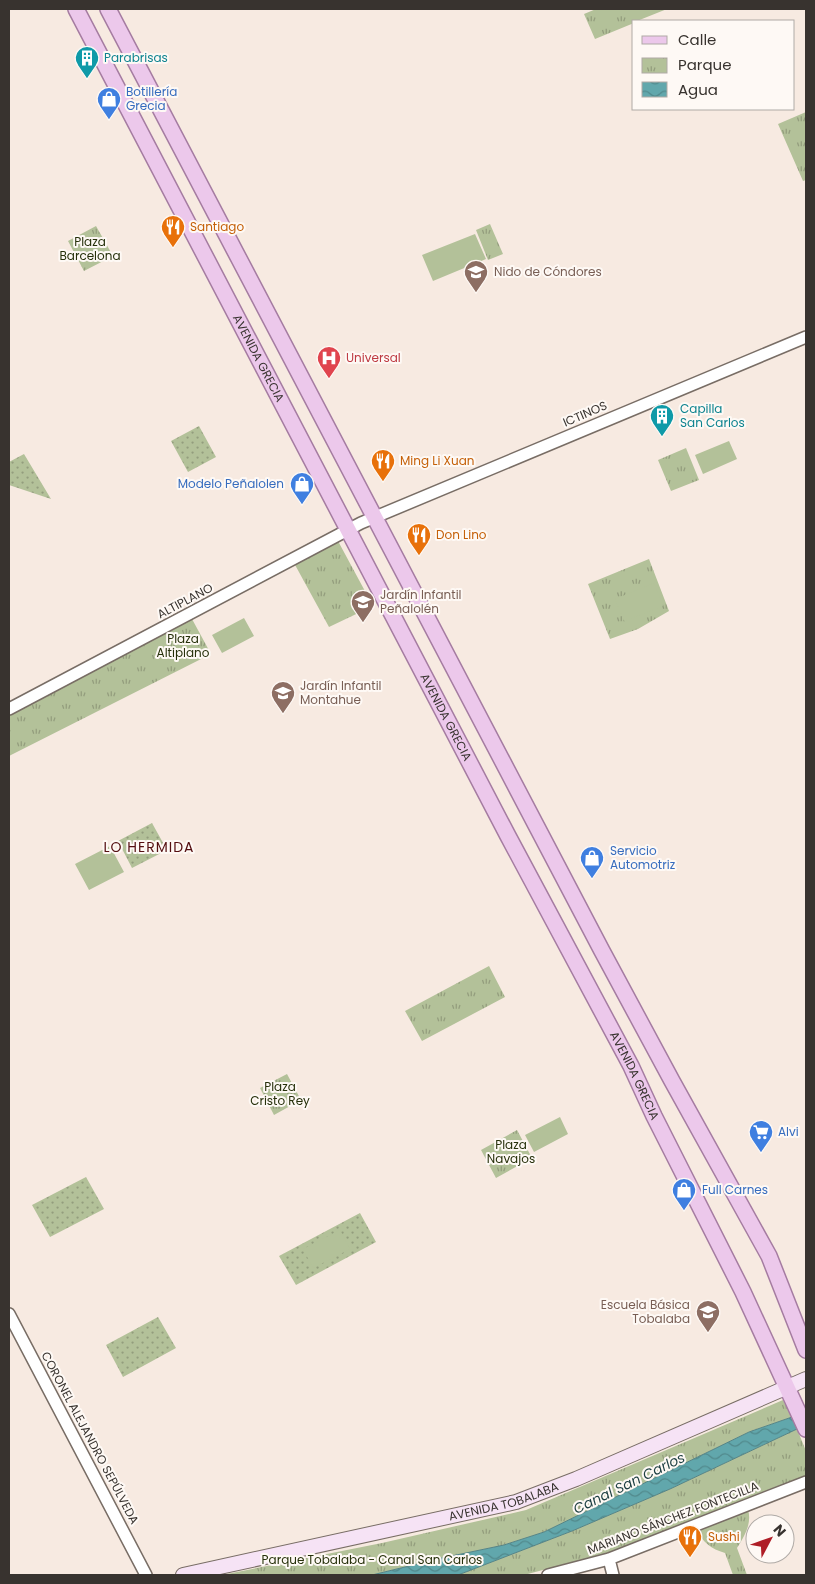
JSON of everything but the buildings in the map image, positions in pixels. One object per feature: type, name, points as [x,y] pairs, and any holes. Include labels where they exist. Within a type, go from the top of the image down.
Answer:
[{"type":"main road","name":"AVENIDA GRECIA","points":[[76,9],[508,836],[632,1066],[654,1116],[743,1292],[806,1430]]},
{"type":"main road","points":[[108,9],[669,1075],[769,1256],[806,1350]]},
{"type":"main road","points":[[778,1277],[806,1330]]},
{"type":"main road","name":"AVENIDA TOBALABA","points":[[183,1575],[516,1502],[594,1472],[806,1378]]},
{"type":"street","name":"ICTINOS","points":[[374,517],[806,337]]},
{"type":"street","name":"ALTIPLANO","points":[[9,709],[374,517]]},
{"type":"street","name":"CORONEL ALEJANDRO SEPÚLVEDA","points":[[9,1314],[146,1575]]},
{"type":"street","name":"MARIANO SÁNCHEZ FONTECILLA","points":[[548,1575],[609,1559],[806,1482]]},
{"type":"street","points":[[609,1559],[614,1575]]},
{"type":"green space","points":[[596,9],[667,9],[640,20],[632,20],[632,24],[595,39],[584,14]]},
{"type":"green space","points":[[806,112],[806,180],[803,181],[778,124]]},
{"type":"green space","points":[[490,224],[503,254],[488,260],[476,230]]},
{"type":"green space","name":"Plaza Barcelona","points":[[96,226],[113,256],[84,271],[68,241]]},
{"type":"green space","points":[[475,234],[486,259],[433,281],[422,255]]},
{"type":"green space","points":[[199,426],[216,457],[188,472],[171,441]]},
{"type":"green space","points":[[729,441],[737,459],[703,474],[695,455]]},
{"type":"green space","points":[[686,448],[699,480],[671,491],[658,460]]},
{"type":"green space","points":[[24,454],[51,499],[9,485],[9,462]]},
{"type":"green space","points":[[338,541],[373,606],[329,627],[294,563]]},
{"type":"green space","points":[[649,559],[669,611],[638,629],[610,639],[588,584]]},
{"type":"green space","points":[[654,583],[663,606],[624,621],[615,599]]},
{"type":"green space","points":[[244,618],[254,636],[222,653],[212,635]]},
{"type":"green space","name":"Plaza Altiplano","points":[[192,619],[211,654],[9,756],[9,714]]},
{"type":"green space","points":[[152,823],[167,850],[132,868],[118,841]]},
{"type":"green space","points":[[110,846],[124,872],[89,890],[75,864]]},
{"type":"green space","points":[[489,966],[505,997],[422,1041],[405,1011]]},
{"type":"green space","name":"Plaza Cristo Rey","points":[[287,1074],[301,1100],[274,1115],[260,1088]]},
{"type":"green space","points":[[560,1117],[568,1134],[534,1152],[525,1135]]},
{"type":"green space","name":"Plaza Navajos","points":[[517,1130],[532,1158],[496,1178],[481,1150]]},
{"type":"green space","points":[[86,1177],[104,1209],[50,1237],[32,1205]]},
{"type":"green space","points":[[360,1213],[376,1242],[296,1285],[279,1256]]},
{"type":"green space","points":[[340,1230],[350,1249],[313,1268],[303,1249]]},
{"type":"green space","points":[[158,1317],[176,1348],[123,1377],[106,1345]]},
{"type":"green space","name":"Parque Tobalaba - Canal San Carlos","points":[[783,1400],[792,1417],[749,1432],[544,1532],[504,1545],[372,1575],[222,1575],[382,1543],[526,1510]]},
{"type":"green space","points":[[797,1429],[806,1451],[806,1478],[607,1553],[524,1575],[458,1575],[572,1531],[670,1489]]},
{"type":"green space","points":[[748,1509],[749,1514],[745,1514],[745,1534],[737,1548],[747,1575],[733,1575],[725,1553],[708,1544],[696,1530]]},
{"type":"water","points":[[792,1417],[797,1429],[670,1489],[572,1531],[458,1575],[372,1575],[504,1545],[544,1532],[749,1432]]},
{"type":"place","name":"Parabrisas","points":[[87,79]]},
{"type":"place","name":"Botillería Grecia","points":[[109,120]]},
{"type":"place","name":"Santiago","points":[[173,248]]},
{"type":"place","name":"Nido de Cóndores","points":[[476,293]]},
{"type":"place","name":"Universal","points":[[329,379]]},
{"type":"place","name":"Capilla San Carlos","points":[[662,437]]},
{"type":"place","name":"Ming Li Xuan","points":[[383,482]]},
{"type":"place","name":"Modelo Peñalolen","points":[[302,505]]},
{"type":"place","name":"Don Lino","points":[[419,556]]},
{"type":"place","name":"Jardín Infantil Peñalolén","points":[[363,623]]},
{"type":"place","name":"Jardín Infantil Montahue","points":[[283,714]]},
{"type":"place","name":"Servicio Automotriz","points":[[592,879]]},
{"type":"place","name":"Alvi","points":[[761,1153]]},
{"type":"place","name":"Full Carnes","points":[[684,1211]]},
{"type":"place","name":"Escuela Básica Tobalaba","points":[[708,1333]]},
{"type":"place","name":"Sushi","points":[[690,1558]]},
{"type":"district","name":"LO HERMIDA","points":[[149,847]]},
{"type":"water label","name":"Canal San Carlos","points":[[629,1483]]}]
